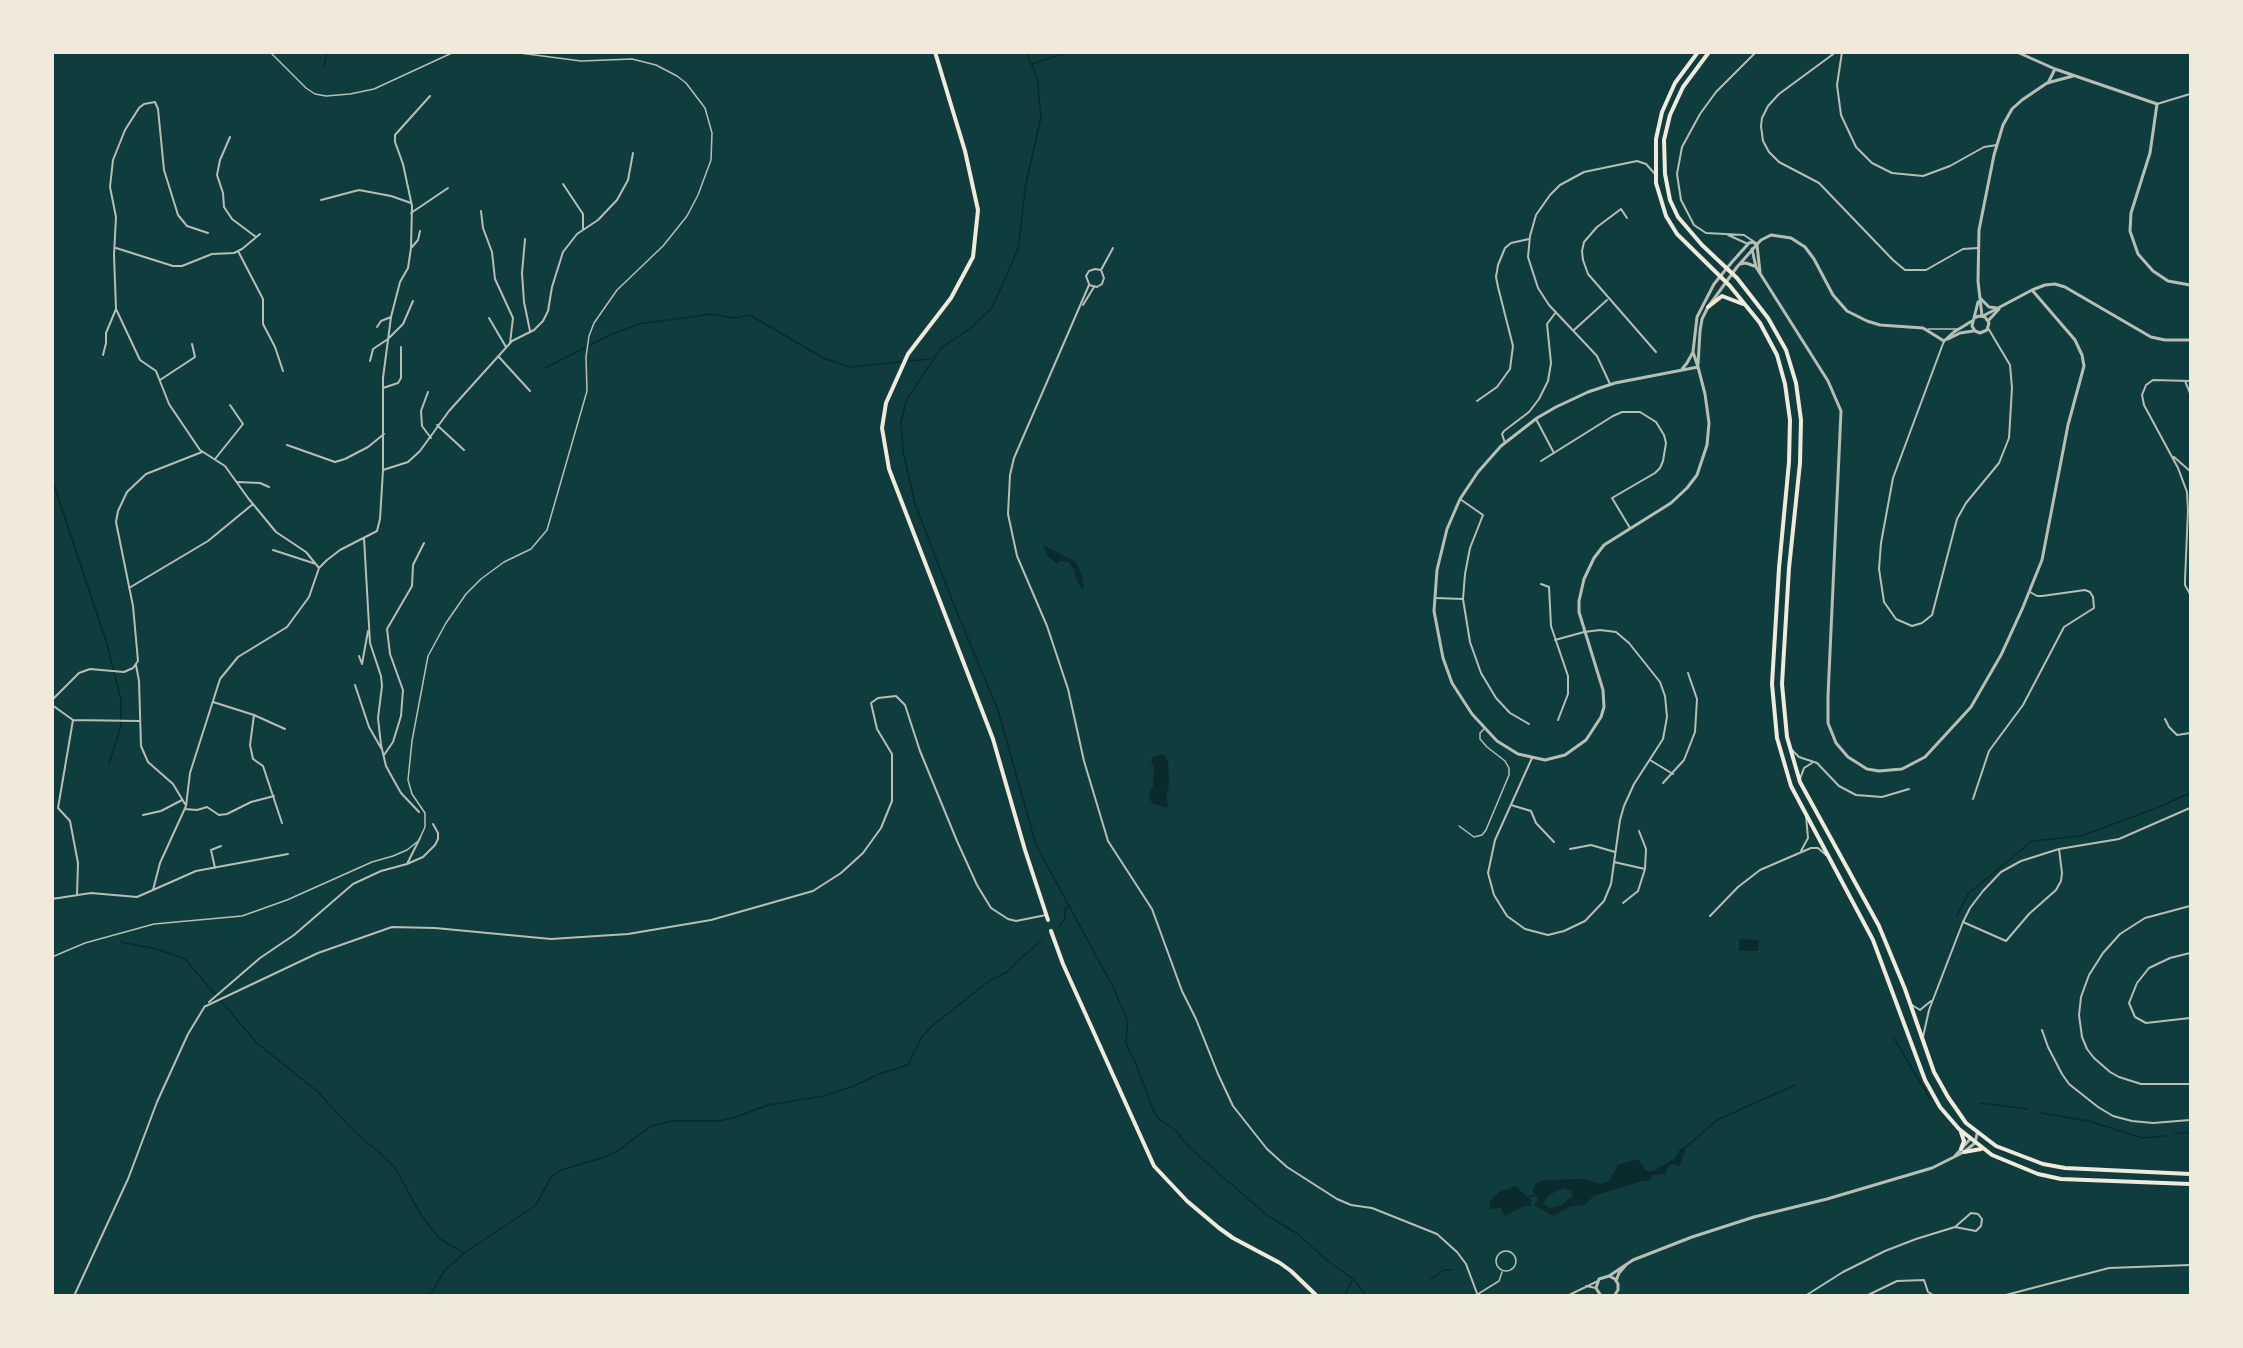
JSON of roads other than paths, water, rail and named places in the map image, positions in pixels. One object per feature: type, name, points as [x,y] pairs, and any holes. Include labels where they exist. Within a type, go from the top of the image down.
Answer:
[{"type":"main road","points":[[936,52],[965,151],[978,210],[973,257],[951,298],[908,354],[886,403],[882,428],[888,469],[993,740],[1047,918]]},
{"type":"main road","points":[[1698,52],[1675,83],[1662,112],[1656,139],[1655,174],[1661,205],[1670,224],[1684,243],[1720,276],[1746,305],[1767,335],[1777,355],[1785,384],[1789,408],[1789,462],[1779,568],[1772,684],[1775,725],[1782,762],[1791,786],[1873,940],[1925,1080],[1940,1107],[1959,1129],[1985,1150],[2015,1166],[2061,1179],[2190,1184]]},
{"type":"main road","points":[[1709,52],[1683,87],[1670,115],[1664,140],[1665,174],[1670,200],[1678,217],[1695,238],[1732,273],[1756,302],[1780,337],[1793,370],[1800,408],[1801,436],[1782,672],[1783,710],[1789,746],[1800,782],[1880,926],[1934,1072],[1966,1123],[1977,1134],[1996,1146],[2043,1164],[2065,1168],[2190,1174]]},
{"type":"main road","points":[[1708,307],[1722,296],[1746,305]]},
{"type":"main road","points":[[1051,931],[1063,964],[1154,1166],[1187,1201],[1220,1228],[1233,1238],[1292,1271],[1317,1296]]},
{"type":"main road","points":[[1959,1129],[1963,1139],[1963,1150],[1985,1150]]},
{"type":"street","points":[[1756,52],[1703,109],[1686,138],[1678,165],[1678,190],[1689,218],[1700,230],[1744,236],[1757,245],[1761,275]]},
{"type":"street","points":[[1836,52],[1779,94],[1764,111],[1761,126],[1763,141],[1769,152],[1779,162],[1819,183],[1893,261],[1905,270],[1926,270],[1963,249],[1978,248]]},
{"type":"street","points":[[1842,52],[1837,85],[1838,105],[1856,147],[1872,163],[1882,169],[1903,175],[1923,176],[1950,166],[1984,147],[1997,145]]},
{"type":"street","points":[[2017,52],[2055,69],[2157,104],[2190,95],[2190,99]]},
{"type":"street","points":[[2048,83],[2055,69]]},
{"type":"street","points":[[1988,321],[1983,316],[1979,297],[1980,225],[1997,145],[2006,119],[2012,109],[2048,83],[2075,76]]},
{"type":"street","points":[[153,890],[160,863],[185,807],[190,773],[220,679],[238,657],[287,627],[309,597],[319,568],[340,550],[377,531],[380,519],[383,470],[383,388],[388,339],[400,282],[408,268],[411,248],[411,203],[395,135],[430,96]]},
{"type":"street","points":[[208,233],[187,226],[178,215],[164,170],[158,109],[155,102],[144,104],[125,129],[113,160],[110,187],[116,217],[114,280],[116,309],[140,360],[151,365],[156,371],[169,404],[203,452],[225,466],[276,532],[306,552],[319,568]]},
{"type":"street","points":[[2157,104],[2150,153],[2131,213],[2130,231],[2138,254],[2152,271],[2168,281],[2190,285]]},
{"type":"street","points":[[230,137],[220,160],[217,175],[223,193],[224,207],[232,219],[256,237]]},
{"type":"street","points":[[383,470],[408,462],[431,438],[437,425],[498,356],[510,344],[543,321],[548,311],[552,287],[563,252],[583,230],[598,220],[617,200],[628,180],[633,153]]},
{"type":"street","points":[[1610,384],[1597,356],[1543,297],[1533,277],[1528,257],[1529,239],[1536,215],[1542,205],[1560,185],[1571,178],[1594,168],[1637,161],[1646,164],[1655,174]]},
{"type":"street","points":[[563,184],[583,214],[583,230]]},
{"type":"street","points":[[411,213],[448,188]]},
{"type":"street","points":[[321,200],[359,190],[391,196],[411,203]]},
{"type":"street","points":[[1627,218],[1621,209],[1591,232],[1584,242],[1582,260],[1588,274],[1608,299],[1656,352]]},
{"type":"street","points":[[481,211],[483,228],[492,252],[495,279],[513,318],[510,344]]},
{"type":"street","points":[[411,248],[418,240],[420,231]]},
{"type":"street","points":[[116,248],[173,266],[182,266],[212,254],[238,251],[260,234]]},
{"type":"street","points":[[1726,234],[1748,244],[1752,249],[1757,269],[1828,381],[1841,411],[1828,714],[1832,735],[1842,751],[1858,764],[1879,771],[1902,769],[1925,757],[1960,720],[1982,690],[2030,592],[2048,540],[2068,425],[2084,366],[2075,340],[2032,290]]},
{"type":"street","points":[[1698,367],[1702,319],[1708,307],[1725,281],[1752,249],[1765,237],[1771,235],[1791,238],[1809,252],[1833,296],[1847,311],[1880,325],[1917,326],[1928,329],[1944,341]]},
{"type":"street","points":[[525,239],[522,273],[524,303],[530,332]]},
{"type":"street","points":[[1477,401],[1497,387],[1510,369],[1513,346],[1496,277],[1505,248],[1511,243],[1529,239]]},
{"type":"street","points":[[1680,370],[1688,363],[1693,352],[1697,317],[1706,296],[1748,244],[1753,242],[1757,245]]},
{"type":"street","points":[[1101,270],[1113,248]]},
{"type":"street","points":[[238,251],[262,299],[263,324],[275,347],[283,371]]},
{"type":"street","points":[[1739,265],[1749,263],[1757,269]]},
{"type":"street","points":[[1095,269],[1101,270],[1104,281],[1100,286],[1089,285],[1086,279],[1087,273],[1095,269]]},
{"type":"street","points":[[2002,306],[1988,321],[1988,328],[2010,366],[2012,388],[2009,438],[2003,455],[1992,473],[1960,511],[1953,529],[1932,615],[1922,623],[1912,626],[1896,619],[1884,602],[1879,569],[1881,543],[1893,478],[1944,341],[1973,320],[2032,290],[2044,285],[2055,284],[2065,287],[2151,337],[2165,340],[2190,340]]},
{"type":"street","points":[[1089,285],[1022,439],[1010,475],[1008,514],[1017,556],[1041,609],[1068,689],[1084,761],[1108,841],[1152,909],[1176,977],[1233,1106],[1276,1159],[1337,1199],[1351,1205],[1372,1208],[1437,1234],[1458,1252],[1466,1264],[1478,1295]]},
{"type":"street","points":[[1079,312],[1094,287]]},
{"type":"street","points":[[1979,297],[1989,307],[1998,308]]},
{"type":"street","points":[[1975,331],[1972,326],[1979,297]]},
{"type":"street","points":[[1574,330],[1608,299]]},
{"type":"street","points":[[369,361],[373,349],[388,339],[403,324],[413,302]]},
{"type":"street","points":[[103,355],[106,333],[116,309]]},
{"type":"street","points":[[1505,443],[1502,434],[1504,430],[1529,412],[1548,381],[1551,363],[1547,324],[1556,312]]},
{"type":"street","points":[[377,327],[381,321],[392,317]]},
{"type":"street","points":[[489,318],[506,348]]},
{"type":"street","points":[[1944,341],[1960,333],[1975,331],[1982,333],[1988,328]]},
{"type":"street","points":[[160,380],[195,357],[192,344]]},
{"type":"street","points":[[383,388],[398,383],[401,378],[401,347]]},
{"type":"street","points":[[1693,352],[1698,367],[1708,407],[1707,445],[1701,467],[1679,496],[1658,512],[1604,545],[1588,568],[1579,600],[1579,612],[1584,632],[1603,690],[1604,707],[1601,717],[1586,740],[1565,755],[1545,760],[1508,749],[1484,728],[1464,704],[1447,671],[1438,637],[1434,598],[1439,557],[1447,529],[1460,499],[1478,472],[1505,443],[1536,419],[1572,399],[1610,384],[1698,367]]},
{"type":"street","points":[[498,356],[530,391]]},
{"type":"street","points":[[2190,381],[2153,380],[2146,385],[2142,395],[2147,413],[2182,475],[2187,492],[2185,585],[2190,594]]},
{"type":"street","points":[[2185,381],[2190,393]]},
{"type":"street","points":[[428,393],[421,411],[422,426],[431,438]]},
{"type":"street","points":[[215,459],[243,424],[230,405]]},
{"type":"street","points":[[1541,461],[1622,412],[1640,412],[1656,422],[1661,428],[1666,444],[1660,468],[1612,498],[1630,528]]},
{"type":"street","points":[[1536,419],[1554,453]]},
{"type":"street","points":[[437,425],[464,450]]},
{"type":"street","points":[[287,445],[335,462],[352,456],[384,434]]},
{"type":"street","points":[[185,807],[173,784],[148,762],[141,746],[139,681],[136,665],[138,661],[129,588],[116,522],[118,511],[127,492],[146,474],[203,452]]},
{"type":"street","points":[[2171,455],[2190,471]]},
{"type":"street","points":[[237,482],[260,483],[269,487]]},
{"type":"street","points":[[1460,499],[1483,515],[1467,561],[1463,599],[1469,640],[1481,673],[1502,706],[1529,724]]},
{"type":"street","points":[[129,588],[208,541],[253,504]]},
{"type":"street","points":[[364,538],[370,643],[381,676],[378,718],[383,756],[401,793],[419,812]]},
{"type":"street","points":[[383,756],[393,742],[401,716],[403,690],[390,654],[387,629],[412,586],[413,565],[424,543]]},
{"type":"street","points":[[273,550],[316,564]]},
{"type":"street","points":[[1541,584],[1550,587],[1549,618],[1568,676],[1568,694],[1558,720]]},
{"type":"street","points":[[1973,799],[1989,751],[2023,705],[2064,627],[2094,608],[2093,597],[2085,590],[2042,596],[2030,592]]},
{"type":"street","points":[[1434,598],[1463,599]]},
{"type":"street","points":[[358,656],[362,664],[369,626]]},
{"type":"street","points":[[1532,758],[1495,840],[1488,873],[1497,902],[1512,920],[1525,929],[1541,934],[1555,933],[1574,927],[1591,916],[1599,909],[1608,893],[1624,806],[1634,784],[1664,739],[1666,705],[1660,682],[1629,643],[1616,632],[1600,630],[1584,632],[1555,640]]},
{"type":"street","points":[[52,700],[79,673],[90,669],[124,672],[136,665]]},
{"type":"street","points":[[1663,783],[1673,774],[1688,752],[1697,722],[1697,699],[1688,673]]},
{"type":"street","points":[[356,685],[369,727],[382,751]]},
{"type":"street","points":[[206,1006],[318,953],[392,927],[435,928],[551,939],[628,934],[711,920],[813,891],[841,873],[863,853],[881,828],[892,801],[892,754],[877,729],[871,703],[878,698],[896,696],[905,705],[945,812],[977,885],[992,908],[1008,919],[1016,921],[1047,918]]},
{"type":"street","points":[[213,702],[254,715],[285,729]]},
{"type":"street","points":[[52,705],[73,720],[140,721]]},
{"type":"street","points":[[254,715],[250,745],[253,759],[263,766],[282,822]]},
{"type":"street","points":[[2165,719],[2177,735],[2190,733]]},
{"type":"street","points":[[73,720],[58,808],[70,821],[78,863],[77,895]]},
{"type":"street","points":[[1789,746],[1799,757],[1814,762],[1839,786],[1856,795],[1882,797],[1909,789]]},
{"type":"street","points":[[1650,760],[1673,774]]},
{"type":"street","points":[[1800,782],[1806,765],[1814,762]]},
{"type":"street","points":[[185,807],[197,810],[207,807],[219,815],[227,814],[251,801],[274,796]]},
{"type":"street","points":[[143,815],[161,811],[182,800]]},
{"type":"street","points":[[1511,805],[1531,811],[1536,823],[1554,842]]},
{"type":"street","points":[[1923,1042],[1924,1027],[1933,999],[1963,922],[1970,908],[2001,872],[2021,861],[2059,849],[2119,839],[2190,808]]},
{"type":"street","points":[[1801,851],[1807,843],[1806,816]]},
{"type":"street","points":[[74,1296],[128,1179],[157,1102],[188,1034],[206,1006],[260,958],[294,934],[353,884],[373,874],[423,857],[438,839],[438,832],[433,824]]},
{"type":"street","points":[[1623,903],[1638,891],[1645,869],[1646,849],[1639,831]]},
{"type":"street","points":[[407,864],[420,838]]},
{"type":"street","points":[[1570,849],[1591,845],[1615,852]]},
{"type":"street","points":[[215,868],[212,850],[221,846]]},
{"type":"street","points":[[1710,916],[1744,881],[1760,870],[1801,851],[1818,848],[1828,857]]},
{"type":"street","points":[[1963,922],[2006,941],[2029,914],[2056,890],[2062,873],[2059,849]]},
{"type":"street","points":[[52,899],[91,893],[137,897],[196,871],[288,854]]},
{"type":"street","points":[[1614,862],[1645,869]]},
{"type":"street","points":[[2190,906],[2145,918],[2120,934],[2103,953],[2089,975],[2081,997],[2079,1015],[2082,1037],[2087,1049],[2110,1072],[2141,1084],[2190,1084]]},
{"type":"street","points":[[2190,953],[2170,958],[2149,968],[2137,983],[2129,1004],[2134,1017],[2146,1023],[2190,1018]]},
{"type":"street","points":[[1909,1001],[1913,1007],[1920,1010],[1933,999]]},
{"type":"street","points":[[2042,1030],[2062,1074],[2070,1084],[2098,1107],[2113,1116],[2132,1121],[2153,1123],[2190,1120]]},
{"type":"street","points":[[1963,1150],[1970,1139],[1977,1134]]},
{"type":"street","points":[[1566,1296],[1609,1276],[1626,1263],[1734,1223],[1932,1168],[1975,1143],[1977,1134]]},
{"type":"street","points":[[1805,1296],[1839,1274],[1872,1257],[1916,1239],[1955,1227],[1971,1213],[1978,1214],[1982,1220],[1981,1226],[1976,1231],[1955,1227]]},
{"type":"street","points":[[1614,1296],[1618,1290],[1616,1281],[1619,1273],[1640,1257]]},
{"type":"street","points":[[2002,1296],[2109,1268],[2190,1265]]},
{"type":"street","points":[[1609,1276],[1616,1281]]},
{"type":"street","points":[[1866,1296],[1897,1281],[1924,1280],[1928,1292],[1935,1296]]},
{"type":"street","points":[[1598,1281],[1596,1288],[1600,1295]]},
{"type":"street","points":[[1580,1288],[1588,1286],[1596,1288]]},
{"type":"lane","points":[[270,52],[306,88],[315,94],[326,96],[374,89],[454,52]]},
{"type":"lane","points":[[52,957],[85,943],[154,924],[242,916],[287,900],[372,862],[407,850],[420,838],[425,827],[425,813],[412,794],[408,780],[420,689],[428,656],[446,623],[466,594],[481,579],[504,562],[531,549],[547,530],[587,391],[586,357],[594,322],[617,290],[663,246],[687,216],[698,195],[711,160],[712,133],[705,108],[686,83],[656,65],[632,59],[581,61],[512,52]]},
{"type":"lane","points":[[1928,329],[1959,329]]},
{"type":"lane","points":[[1459,826],[1474,837],[1482,836],[1509,775],[1509,768],[1505,761],[1480,739],[1480,733],[1484,728]]},
{"type":"lane","points":[[1508,1251],[1514,1255],[1516,1264],[1511,1270],[1503,1272],[1496,1265],[1496,1259],[1502,1252],[1508,1251]]},
{"type":"lane","points":[[1478,1295],[1499,1281],[1503,1272]]},
{"type":"water","points":[[1043,545],[1076,562],[1084,589],[1078,584],[1073,568],[1068,562],[1059,561],[1057,564],[1048,556]]},
{"type":"water","points":[[1165,755],[1168,761],[1169,784],[1166,798],[1169,805],[1166,808],[1152,803],[1149,798],[1149,792],[1153,787],[1152,757]]},
{"type":"water","points":[[1739,939],[1759,940],[1758,951],[1739,951]]},
{"type":"water","points":[[1686,1147],[1680,1166],[1672,1164],[1667,1168],[1665,1174],[1653,1175],[1648,1181],[1593,1196],[1586,1204],[1571,1206],[1553,1216],[1534,1205],[1539,1198],[1532,1192],[1536,1183],[1544,1180],[1585,1179],[1601,1184],[1609,1181],[1618,1165],[1638,1159],[1646,1171],[1654,1171],[1675,1158],[1680,1149]],"holes":[[[1564,1188],[1571,1191],[1573,1196],[1561,1205],[1550,1208],[1543,1204],[1549,1195]]]},
{"type":"water","points":[[1515,1186],[1531,1200],[1531,1206],[1524,1206],[1505,1216],[1501,1208],[1490,1209],[1489,1202],[1499,1192]]},
{"type":"waterway","points":[[324,67],[327,52]]},
{"type":"waterway","points":[[1026,52],[1037,77],[1041,117],[1026,183],[1018,249],[992,308],[971,328],[941,348],[907,399],[901,422],[903,451],[915,504],[998,710],[1036,845],[1113,987],[1128,1022],[1127,1046],[1154,1112],[1159,1119],[1174,1129],[1191,1149],[1268,1216],[1298,1234],[1324,1258],[1353,1279],[1367,1296]]},
{"type":"waterway","points":[[1031,64],[1070,52]]},
{"type":"waterway","points":[[545,368],[610,335],[639,324],[711,314],[734,318],[750,315],[823,358],[850,367],[930,359]]},
{"type":"waterway","points":[[52,479],[106,641],[121,700],[121,726],[109,764]]},
{"type":"waterway","points":[[1957,916],[1968,894],[2032,841],[2081,836],[2190,793]]},
{"type":"waterway","points":[[1059,927],[1065,918],[1065,909],[1070,905]]},
{"type":"waterway","points":[[430,1296],[444,1271],[464,1253],[536,1205],[551,1177],[561,1170],[605,1157],[619,1150],[651,1126],[671,1121],[719,1121],[736,1117],[768,1105],[823,1096],[908,1065],[921,1038],[933,1025],[989,981],[1007,972],[1041,941]]},
{"type":"waterway","points":[[121,942],[157,949],[185,959],[256,1042],[317,1091],[352,1129],[394,1166],[421,1215],[440,1239],[464,1253]]},
{"type":"waterway","points":[[1894,1038],[1930,1099]]},
{"type":"waterway","points":[[1685,1148],[1717,1120],[1795,1085]]},
{"type":"waterway","points":[[1980,1103],[2027,1109]]},
{"type":"waterway","points":[[2041,1113],[2088,1121],[2143,1138],[2166,1136]]},
{"type":"waterway","points":[[2175,1134],[2190,1132]]},
{"type":"waterway","points":[[1529,1197],[1538,1194]]},
{"type":"waterway","points":[[1431,1279],[1444,1270],[1451,1270]]},
{"type":"waterway","points":[[1344,1296],[1352,1281]]}]
